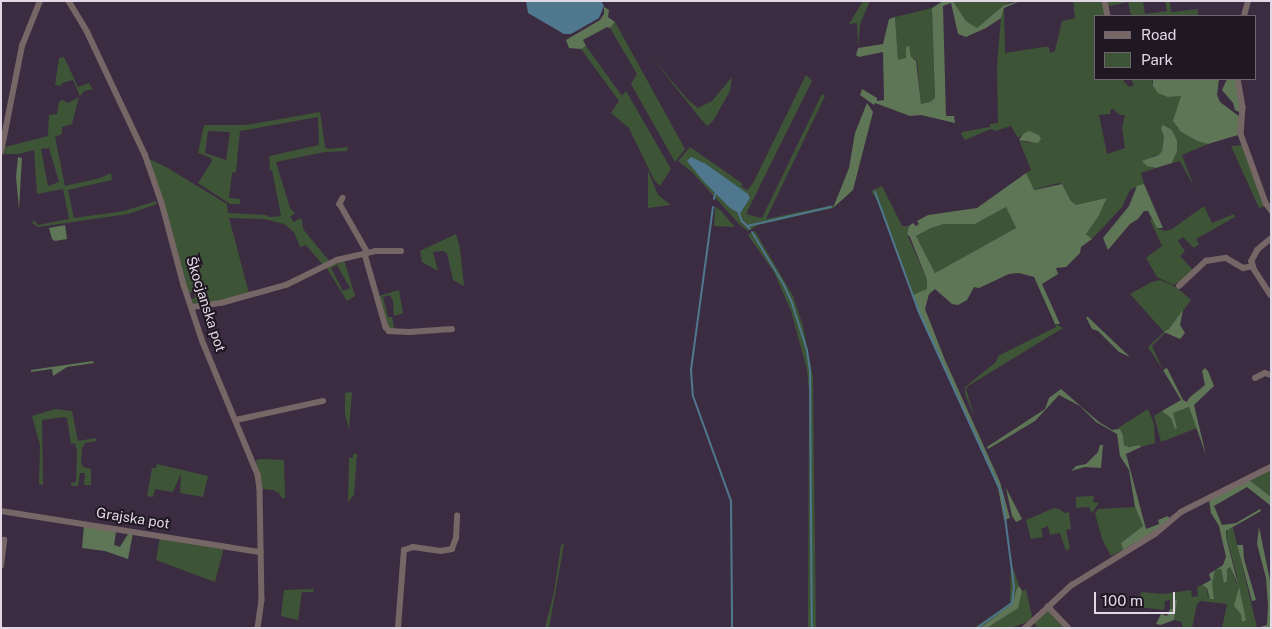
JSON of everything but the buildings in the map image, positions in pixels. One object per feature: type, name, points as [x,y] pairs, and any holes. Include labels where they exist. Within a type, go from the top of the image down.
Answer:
[{"type":"street","points":[[1,152],[22,46],[40,1]]},
{"type":"street","name":"Škocjanska pot","points":[[68,1],[87,31],[145,154],[162,203],[203,342],[253,461],[260,489],[262,600],[258,628]]},
{"type":"street","points":[[1105,1],[1108,15]]},
{"type":"street","points":[[1244,15],[1248,1]]},
{"type":"street","points":[[1238,80],[1243,107],[1241,134],[1266,203],[1271,210]]},
{"type":"street","points":[[343,198],[340,204],[366,253],[384,320],[389,331],[409,332],[452,329]]},
{"type":"street","points":[[1271,239],[1258,250],[1252,261],[1253,266],[1271,295]]},
{"type":"street","points":[[192,307],[222,303],[286,285],[337,260],[366,253],[401,251]]},
{"type":"street","points":[[1179,286],[1206,261],[1226,258],[1243,268],[1253,266]]},
{"type":"street","points":[[1255,378],[1265,373],[1271,375]]},
{"type":"street","points":[[236,420],[323,401]]},
{"type":"street","points":[[1025,628],[1072,585],[1155,534],[1181,512],[1271,467]]},
{"type":"street","name":"Grajska pot","points":[[1,510],[261,552]]},
{"type":"street","points":[[398,628],[404,550],[413,547],[444,551],[452,549],[456,538],[457,516]]},
{"type":"street","points":[[1,566],[4,540]]},
{"type":"street","points":[[1048,607],[1068,628]]},
{"type":"green space","points":[[863,1],[870,1],[860,24],[858,48],[857,23],[849,24]]},
{"type":"green space","points":[[943,1],[953,1],[966,21],[977,28],[1004,5],[1020,1],[1004,8],[1001,18],[986,28],[966,37],[958,34],[951,3],[943,6],[946,116],[954,116],[955,123],[921,115],[910,116],[875,103],[874,105],[860,95],[862,89],[877,98],[877,101],[884,100],[883,52],[859,57],[856,55],[858,48],[883,44],[889,19],[895,17],[898,60],[906,58],[906,47],[909,46],[911,57],[916,61],[921,104],[930,102],[935,98],[932,8]]},
{"type":"green space","points":[[953,1],[1012,1],[1004,5],[977,28],[966,21]]},
{"type":"green space","points":[[1073,1],[1103,1],[1106,15],[1094,15],[1094,80],[1123,80],[1129,87],[1134,85],[1132,80],[1153,80],[1152,83],[1173,96],[1181,96],[1174,121],[1177,128],[1197,141],[1208,144],[1182,155],[1194,187],[1180,161],[1172,163],[1177,151],[1177,140],[1172,130],[1161,128],[1164,137],[1162,151],[1159,155],[1153,156],[1149,166],[1156,168],[1141,173],[1144,184],[1130,190],[1122,207],[1092,239],[1086,234],[1106,202],[1075,205],[1062,184],[1059,183],[1032,190],[1026,173],[1031,170],[1019,140],[1031,143],[1023,134],[1018,138],[1011,126],[995,131],[991,129],[965,140],[961,134],[962,132],[990,127],[990,124],[998,123],[997,66],[1001,18],[1004,8],[1005,53],[1044,47],[1049,47],[1050,53],[1055,51],[1062,21],[1075,18]],"holes":[[[1113,109],[1120,115],[1125,115],[1122,128],[1125,148],[1107,154],[1099,115],[1111,114],[1110,110]]]},
{"type":"green space","points":[[1106,1],[1143,1],[1145,14],[1167,11],[1165,1],[1170,1],[1171,12],[1198,9],[1198,15],[1131,15],[1128,2],[1106,7]]},
{"type":"green space","points":[[604,7],[609,10],[608,17],[615,22],[610,28],[607,27],[583,40],[586,46],[581,49],[569,48],[566,40],[600,20],[604,14]]},
{"type":"green space","points":[[932,8],[935,98],[921,105],[917,61],[911,57],[906,47],[906,59],[898,61],[895,17]]},
{"type":"green space","points":[[615,22],[685,149],[675,162],[631,84],[637,74],[610,28]]},
{"type":"green space","points":[[586,46],[622,96],[626,91],[671,169],[660,186],[654,180],[629,128],[611,113],[619,101],[581,49]]},
{"type":"green space","points":[[650,55],[688,100],[698,108],[712,101],[732,77],[730,91],[713,121],[707,126]]},
{"type":"green space","points":[[64,57],[78,87],[89,83],[93,89],[84,91],[80,96],[73,80],[62,83],[61,86],[55,85],[59,58]]},
{"type":"green space","points":[[806,75],[812,81],[746,214],[762,218],[822,94],[825,96],[766,219],[833,205],[833,208],[758,225],[748,231],[740,225],[692,172],[678,161],[690,147],[743,184],[741,186],[747,190],[753,183]],"holes":[[[706,164],[750,198],[740,214],[730,208],[705,183]]]},
{"type":"green space","points":[[1153,80],[1219,80],[1217,95],[1220,102],[1240,117],[1238,135],[1208,144],[1197,141],[1180,131],[1173,121],[1181,96],[1168,97],[1158,93],[1153,86]]},
{"type":"green space","points":[[1227,80],[1237,80],[1241,96],[1241,113],[1235,110],[1233,103],[1222,90]]},
{"type":"green space","points":[[79,97],[72,124],[62,127],[62,134],[55,137],[65,186],[100,178],[111,173],[112,180],[68,190],[74,218],[124,211],[156,201],[157,204],[128,214],[38,227],[32,223],[34,220],[38,225],[69,219],[63,189],[37,194],[34,150],[19,154],[4,154],[5,147],[48,136],[49,115],[57,114],[59,102],[62,100],[68,103]],"holes":[[[49,148],[59,182],[48,186],[41,149]]]},
{"type":"green space","points":[[867,103],[873,112],[853,190],[833,208],[849,168],[855,133]]},
{"type":"green space","points":[[320,112],[325,147],[328,149],[348,147],[347,151],[325,152],[276,162],[290,208],[295,213],[290,217],[294,222],[300,218],[302,220],[303,229],[330,262],[323,265],[306,245],[300,247],[294,232],[284,224],[264,219],[229,218],[249,293],[221,301],[193,304],[190,299],[195,298],[194,292],[189,293],[149,159],[166,167],[227,204],[228,213],[266,215],[269,217],[281,216],[272,170],[270,170],[269,156],[319,145],[318,117],[240,131],[236,172],[232,173],[229,198],[240,199],[240,204],[230,204],[198,183],[212,161],[211,158],[198,153],[204,125],[247,125]],"holes":[[[208,131],[230,132],[226,160],[205,153]]]},
{"type":"green space","points":[[1163,125],[1172,130],[1177,140],[1177,151],[1172,163],[1156,168],[1147,166],[1142,161],[1159,155],[1162,151],[1164,137],[1161,128]]},
{"type":"green space","points":[[1029,131],[1039,135],[1041,139],[1038,143],[1019,140],[1023,134]]},
{"type":"green space","points":[[1243,145],[1266,206],[1259,208],[1231,146]]},
{"type":"green space","points":[[18,157],[22,158],[19,209],[16,177]]},
{"type":"green space","points":[[648,171],[658,195],[671,205],[648,208]]},
{"type":"green space","points":[[1026,173],[1034,190],[1062,184],[1071,201],[1076,205],[1107,198],[1098,217],[1086,234],[1092,239],[1081,247],[1080,253],[1066,267],[1056,268],[1058,274],[1042,284],[1060,324],[1055,324],[1034,277],[1019,273],[1009,274],[979,288],[974,287],[967,300],[958,305],[952,304],[935,289],[929,294],[925,309],[945,360],[1000,482],[1010,518],[1004,520],[998,487],[917,310],[913,295],[927,289],[927,280],[910,237],[907,234],[909,226],[913,223],[916,226],[919,224],[917,221],[928,215],[977,208]],"holes":[[[1006,207],[1016,228],[935,273],[916,236],[944,224],[975,224]]]},
{"type":"green space","points":[[1144,184],[1163,228],[1157,228],[1148,211],[1144,211],[1108,250],[1103,238],[1129,206],[1137,186]]},
{"type":"green space","points":[[882,186],[902,226],[909,226],[907,234],[927,280],[927,289],[917,294],[913,295],[880,205],[871,191]]},
{"type":"green space","points":[[715,206],[721,211],[735,227],[714,226]]},
{"type":"green space","points":[[1204,206],[1212,223],[1234,214],[1235,217],[1196,239],[1199,244],[1194,248],[1183,237],[1178,241],[1185,251],[1180,256],[1194,271],[1181,281],[1173,285],[1157,277],[1146,258],[1162,246],[1150,220],[1152,219],[1157,228],[1165,231],[1172,229]]},
{"type":"green space","points":[[1006,207],[1016,228],[935,273],[916,236],[944,224],[975,224]]},
{"type":"green space","points":[[65,225],[67,239],[55,241],[52,239],[49,228]]},
{"type":"green space","points":[[755,231],[793,296],[803,326],[813,377],[816,628],[808,628],[809,391],[807,370],[791,311],[774,272],[748,235]]},
{"type":"green space","points":[[456,234],[460,248],[464,286],[453,280],[447,253],[443,251],[433,252],[438,271],[422,262],[420,251]]},
{"type":"green space","points":[[344,260],[355,296],[347,301],[326,267]],"holes":[[[337,265],[350,288],[343,291],[331,268]]]},
{"type":"green space","points":[[1160,280],[1176,287],[1191,300],[1169,329],[1152,346],[1163,370],[1148,347],[1164,332],[1130,294],[1152,282]]},
{"type":"green space","points":[[399,290],[403,313],[394,316],[393,301],[390,295],[383,297],[388,317],[392,317],[395,331],[387,327],[379,296]]},
{"type":"green space","points":[[1183,310],[1180,325],[1185,333],[1180,339],[1164,332],[1169,329]]},
{"type":"green space","points":[[1086,317],[1130,357],[1119,352],[1098,331],[1092,329]]},
{"type":"green space","points":[[1055,324],[1063,328],[968,386],[966,389],[975,419],[965,394],[965,387],[996,362],[998,356],[1056,327]]},
{"type":"green space","points":[[93,361],[94,363],[67,367],[53,376],[52,369],[31,372],[31,370]]},
{"type":"green space","points":[[1167,368],[1183,400],[1187,402],[1189,398],[1205,385],[1202,371],[1205,368],[1208,371],[1214,386],[1194,405],[1206,455],[1189,407],[1173,413],[1177,428],[1175,429],[1171,418],[1162,411],[1181,400],[1163,370]]},
{"type":"green space","points":[[1061,389],[1099,422],[1112,430],[1120,429],[1124,445],[1129,447],[1139,445],[1141,447],[1126,454],[1146,529],[1159,524],[1158,520],[1168,516],[1170,519],[1161,527],[1123,550],[1121,543],[1143,526],[1135,507],[1129,470],[1120,456],[1117,434],[1096,422],[1080,406],[1059,395],[1035,421],[988,449],[987,447],[1045,409],[1049,398]]},
{"type":"green space","points":[[352,392],[349,430],[345,414],[345,393]]},
{"type":"green space","points":[[1189,407],[1197,428],[1161,442],[1154,416],[1162,411],[1171,418],[1176,428],[1173,413]]},
{"type":"green space","points":[[55,409],[72,411],[78,441],[96,438],[96,441],[85,443],[82,448],[81,463],[83,467],[91,469],[91,485],[84,485],[85,473],[80,473],[78,486],[71,486],[71,483],[76,482],[77,451],[75,443],[71,444],[67,418],[64,417],[42,420],[43,485],[39,484],[40,445],[32,416]]},
{"type":"green space","points":[[1148,409],[1154,424],[1155,443],[1141,447],[1138,445],[1127,447],[1124,444],[1123,435],[1118,428]]},
{"type":"green space","points":[[1100,445],[1103,445],[1101,468],[1085,467],[1071,471],[1076,466],[1086,464],[1098,452]]},
{"type":"green space","points":[[353,454],[357,454],[354,495],[348,502],[349,458],[353,458]]},
{"type":"green space","points":[[256,460],[284,460],[285,498],[282,498],[279,493],[273,490],[262,489]]},
{"type":"green space","points":[[157,464],[208,476],[203,497],[180,493],[181,473],[173,492],[155,489],[153,497],[147,496],[152,468],[156,468]]},
{"type":"green space","points":[[1271,468],[1271,497],[1248,479]]},
{"type":"green space","points":[[1248,479],[1271,497],[1271,506],[1247,487],[1214,506],[1222,525],[1236,523],[1260,509],[1261,511],[1226,531],[1238,584],[1230,567],[1227,569],[1227,581],[1224,583],[1221,569],[1215,570],[1223,565],[1226,557],[1219,526],[1211,513],[1209,500]]},
{"type":"green space","points":[[1006,488],[1022,519],[1016,522],[1012,516]]},
{"type":"green space","points":[[1094,496],[1093,502],[1099,503],[1092,513],[1089,507],[1076,508],[1076,497]]},
{"type":"green space","points":[[1135,507],[1143,526],[1121,543],[1123,550],[1111,556],[1102,539],[1095,513],[1098,509]]},
{"type":"green space","points":[[1054,508],[1065,513],[1069,512],[1071,529],[1066,530],[1070,548],[1066,551],[1060,533],[1050,535],[1048,526],[1041,529],[1043,537],[1031,539],[1026,520]]},
{"type":"green space","points":[[84,525],[116,532],[114,545],[120,547],[128,534],[133,533],[128,559],[105,551],[82,548]]},
{"type":"green space","points":[[1259,527],[1271,585],[1271,628],[1256,628],[1267,625],[1268,605],[1266,578],[1257,544]]},
{"type":"green space","points":[[1233,528],[1257,627],[1222,628],[1227,604],[1201,601],[1197,604],[1192,628],[1182,628],[1182,622],[1174,620],[1176,600],[1173,610],[1170,609],[1170,600],[1165,601],[1164,610],[1138,607],[1141,592],[1163,594],[1191,590],[1192,597],[1198,596],[1197,587],[1202,585],[1207,588],[1208,598],[1215,570],[1221,569],[1224,582],[1227,581],[1227,569],[1230,567],[1237,584],[1237,576],[1226,535],[1228,529]]},
{"type":"green space","points":[[160,537],[224,547],[215,582],[156,560]]},
{"type":"green space","points":[[564,544],[549,628],[545,628],[554,592],[561,545]]},
{"type":"green space","points":[[1237,545],[1243,545],[1244,559],[1256,600],[1252,601]]},
{"type":"green space","points":[[1011,561],[1019,586],[1014,602],[980,628],[974,628],[1010,603]]},
{"type":"green space","points":[[1215,570],[1212,584],[1214,599],[1210,599],[1207,588],[1202,585],[1211,580],[1209,574]]},
{"type":"green space","points":[[1019,586],[1022,591],[1018,608],[987,628],[980,628],[1012,604]]},
{"type":"green space","points":[[1239,587],[1246,620],[1242,622],[1241,614],[1234,606]]},
{"type":"green space","points":[[314,589],[313,592],[302,592],[298,620],[281,616],[284,590]]},
{"type":"green space","points":[[1026,589],[1032,616],[1030,621],[1010,628],[987,628],[1017,608],[1022,591]]},
{"type":"green space","points":[[1175,600],[1177,600],[1174,620],[1161,625],[1156,624],[1161,614],[1167,616],[1170,609],[1173,609]]},
{"type":"green space","points":[[1047,611],[1064,628],[1037,628],[1034,623]]},
{"type":"water","points":[[526,1],[601,1],[604,6],[599,18],[571,34],[564,34],[528,13]]},
{"type":"water","points":[[691,157],[706,164],[748,194],[750,198],[740,214],[730,208],[705,183],[687,161]]},
{"type":"waterway","points":[[875,192],[919,312],[1002,494],[1014,587],[1012,603],[977,628]]},
{"type":"waterway","points":[[714,199],[715,194]]},
{"type":"waterway","points":[[713,207],[691,370],[693,396],[731,501],[732,628]]},
{"type":"waterway","points":[[747,226],[831,207]]},
{"type":"waterway","points":[[739,214],[742,221],[750,229]]},
{"type":"waterway","points":[[752,232],[784,285],[792,303],[807,350],[810,371],[812,628]]}]
